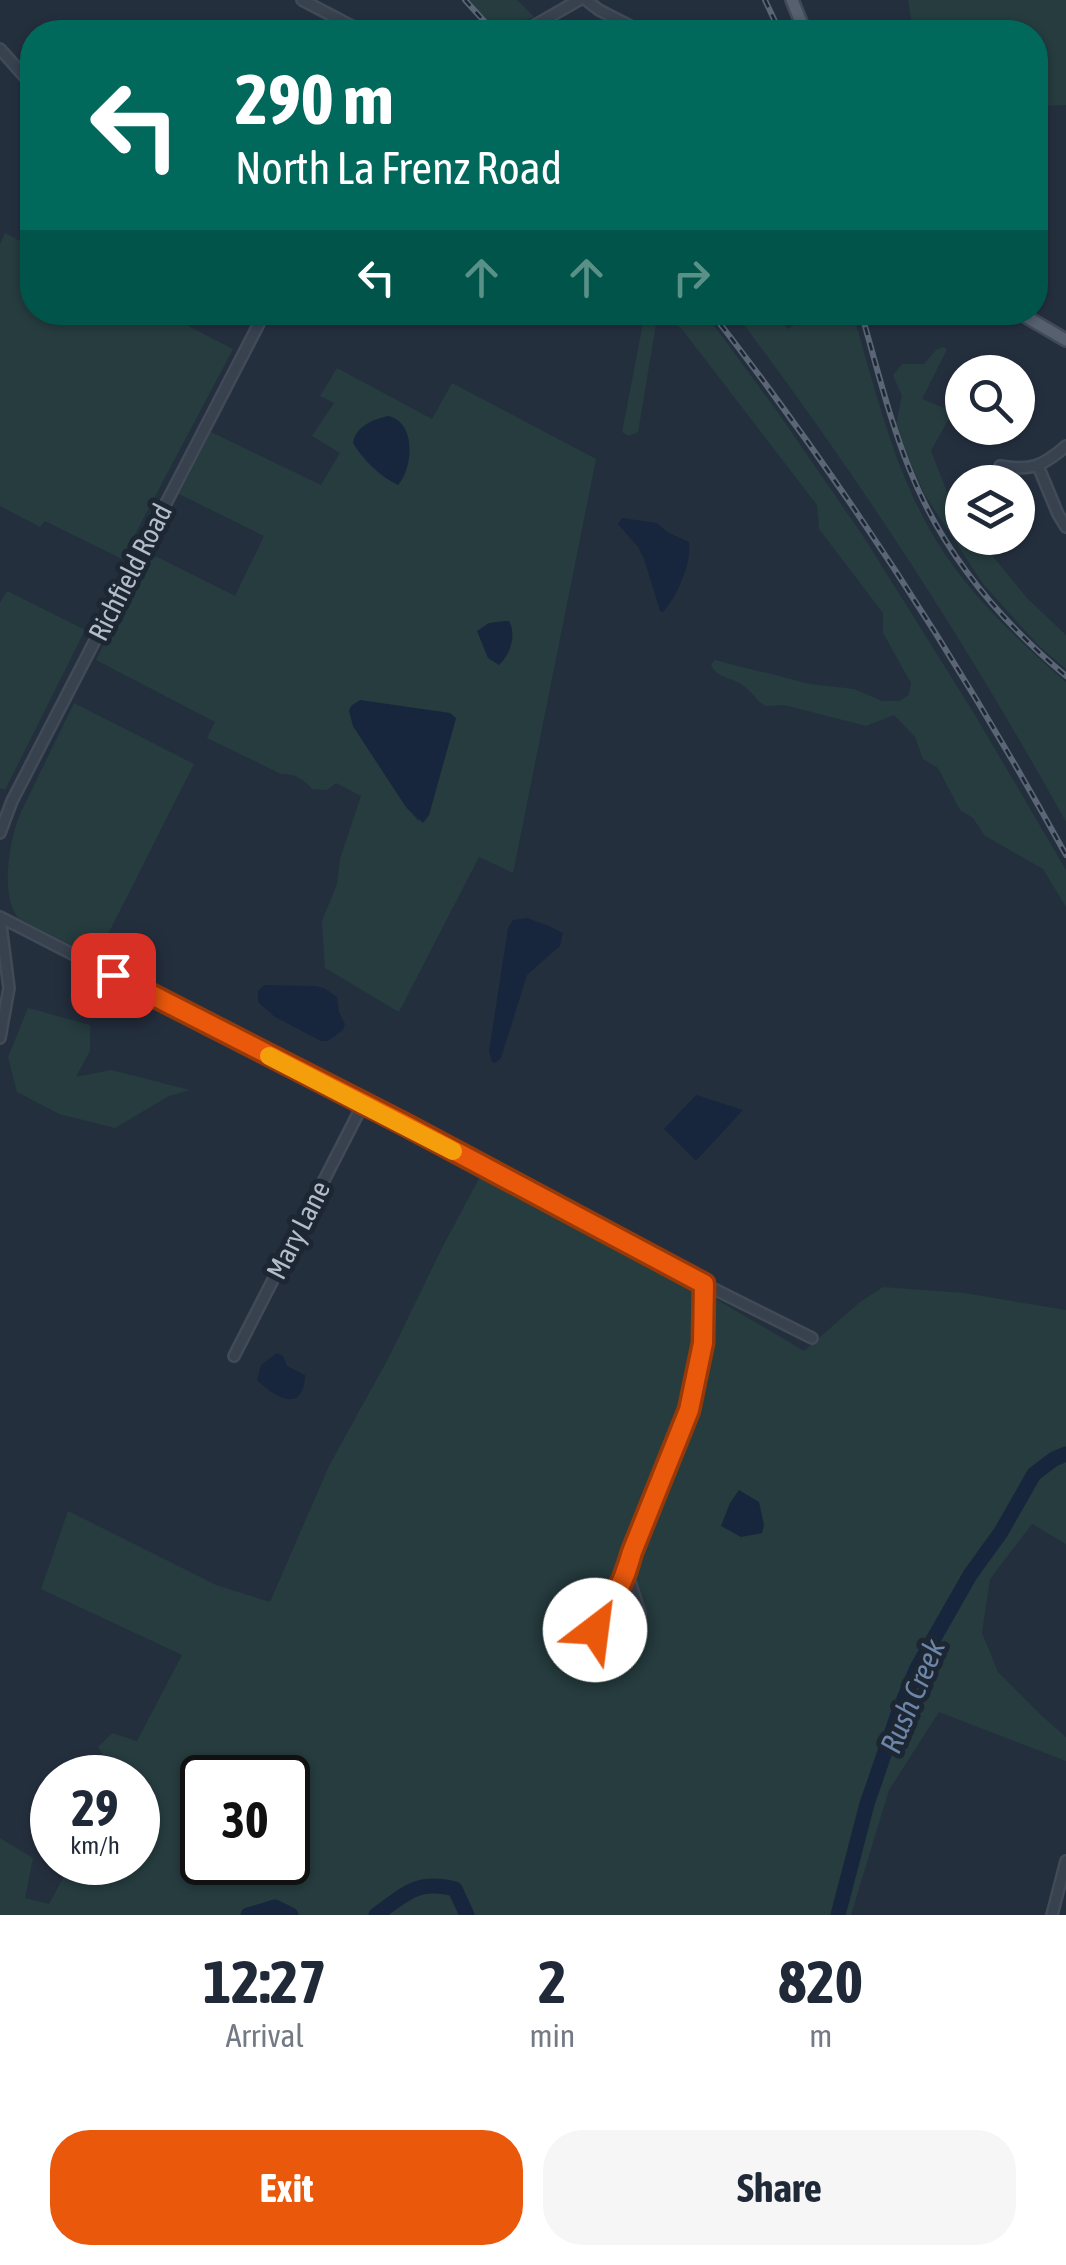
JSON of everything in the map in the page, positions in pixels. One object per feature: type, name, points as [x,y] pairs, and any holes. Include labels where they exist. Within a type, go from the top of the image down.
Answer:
[{"type":"main road","points":[[1040,325],[1066,340]]},
{"type":"street","points":[[302,0],[341,20]]},
{"type":"street","points":[[546,20],[583,0],[619,20]]},
{"type":"street","points":[[0,48],[20,71]]},
{"type":"street","name":"Richfield Road","points":[[0,833],[12,801],[258,325]]},
{"type":"street","points":[[1035,466],[1066,446]]},
{"type":"street","points":[[1038,466],[1066,527]]},
{"type":"street","points":[[0,917],[9,988],[0,1038]]},
{"type":"street","points":[[0,917],[812,1338]]},
{"type":"street","name":"Mary Lane","points":[[234,1356],[362,1104]]},
{"type":"street","points":[[627,1572],[640,1613],[642,1636],[626,1644],[604,1641],[595,1630],[596,1619],[627,1572],[689,1410],[703,1343],[704,1284]]},
{"type":"street","points":[[1052,1915],[1066,1861]]},
{"type":"green space","points":[[469,0],[517,0],[534,17],[527,20],[486,20]]},
{"type":"green space","points":[[908,0],[1066,0],[1066,105],[1048,106],[1048,20],[911,19]]},
{"type":"green space","points":[[5,233],[20,241],[20,325],[186,325],[233,349],[122,559],[45,521],[40,527],[0,506],[0,244]]},
{"type":"green space","points":[[643,325],[656,325],[638,432],[629,436],[622,432]]},
{"type":"green space","points":[[677,325],[714,325],[865,539],[1066,870],[1066,907],[1043,869],[985,836],[973,818],[960,810],[938,768],[923,759],[915,737],[894,715],[866,726],[784,705],[765,706],[742,684],[714,670],[711,665],[715,660],[810,684],[854,689],[882,701],[899,701],[909,695],[911,683],[883,633],[883,613],[819,529],[817,505]]},
{"type":"green space","points":[[744,325],[784,325],[788,329],[794,325],[856,325],[904,477],[935,538],[966,583],[993,613],[1066,682],[1066,822],[990,690],[910,562]]},
{"type":"green space","points":[[947,349],[922,399],[945,407],[945,426],[931,451],[945,487],[945,526],[925,495],[895,429],[902,396],[893,375],[902,364],[924,364],[936,350]]},
{"type":"green space","points":[[337,368],[432,419],[452,383],[596,459],[513,873],[479,857],[399,1012],[325,968],[322,921],[337,884],[340,859],[361,796],[336,783],[327,790],[312,789],[298,777],[281,774],[207,738],[215,722],[96,660],[149,553],[235,596],[264,536],[179,494],[211,432],[321,485],[340,453],[312,436],[334,403],[320,396]],"holes":[[[456,718],[429,814],[418,821],[353,726]]]},
{"type":"green space","points":[[964,555],[992,555],[1027,598],[1066,635],[1066,669],[1040,647],[983,584]]},
{"type":"green space","points":[[7,591],[85,630],[5,790],[0,788],[0,603]]},
{"type":"green space","points":[[74,703],[194,764],[96,958],[18,918],[9,896],[10,853],[20,814]]},
{"type":"green space","points":[[28,1008],[90,1025],[90,1051],[76,1077],[111,1070],[190,1090],[169,1096],[115,1128],[59,1114],[17,1092],[8,1057]]},
{"type":"green space","points":[[482,1173],[645,1259],[804,1351],[883,1287],[964,1293],[1066,1310],[1066,1544],[1032,1524],[990,1579],[982,1633],[998,1672],[1066,1737],[1066,1761],[939,1712],[889,1790],[851,1915],[0,1915],[0,1838],[30,1856],[25,1898],[49,1904],[59,1885],[160,1885],[160,1755],[103,1755],[98,1747],[112,1733],[137,1741],[182,1655],[41,1589],[68,1511],[216,1585],[270,1602],[329,1466]]},
{"type":"water","points":[[388,416],[404,427],[410,446],[407,468],[398,485],[373,467],[353,443],[361,428]]},
{"type":"water","points":[[622,518],[657,523],[689,542],[682,579],[663,612],[638,547],[618,524]]},
{"type":"water","points":[[509,621],[512,638],[499,665],[488,658],[477,631],[489,623]]},
{"type":"water","points":[[360,700],[450,713],[456,718],[429,815],[423,823],[406,807],[353,726],[349,711]]},
{"type":"water","points":[[527,918],[563,933],[560,946],[527,975],[501,1058],[495,1063],[489,1051],[508,928],[513,920]]},
{"type":"water","points":[[264,985],[324,988],[337,997],[345,1024],[343,1030],[328,1041],[321,1041],[275,1017],[258,1002],[258,991]]},
{"type":"water","points":[[696,1095],[743,1110],[696,1161],[664,1129]]},
{"type":"water","points":[[277,1353],[287,1366],[305,1375],[303,1387],[294,1399],[279,1396],[257,1380],[261,1365]]},
{"type":"water","points":[[739,1490],[759,1502],[762,1533],[741,1537],[721,1526]]},
{"type":"waterway","name":"Rush Creek","points":[[838,1915],[867,1804],[917,1668],[1034,1474],[1066,1454]]},
{"type":"waterway","name":"Rush Creek","points":[[376,1915],[412,1890],[431,1886],[455,1889],[467,1915]]},
{"type":"waterway","name":"Rush Creek","points":[[248,1915],[275,1907],[291,1915]]},
{"type":"railway","points":[[465,0],[483,20]]},
{"type":"railway","points":[[765,0],[774,20]]},
{"type":"railway","points":[[721,325],[808,442],[899,577],[985,714],[1066,855]]},
{"type":"railway","points":[[865,325],[902,449],[938,527],[995,607],[1066,676]]},
{"type":"slow traffic","points":[[269,1056],[453,1151]]},
{"type":"route","points":[[113,975],[704,1284],[703,1343],[689,1410],[627,1572],[596,1619],[595,1630]]}]
